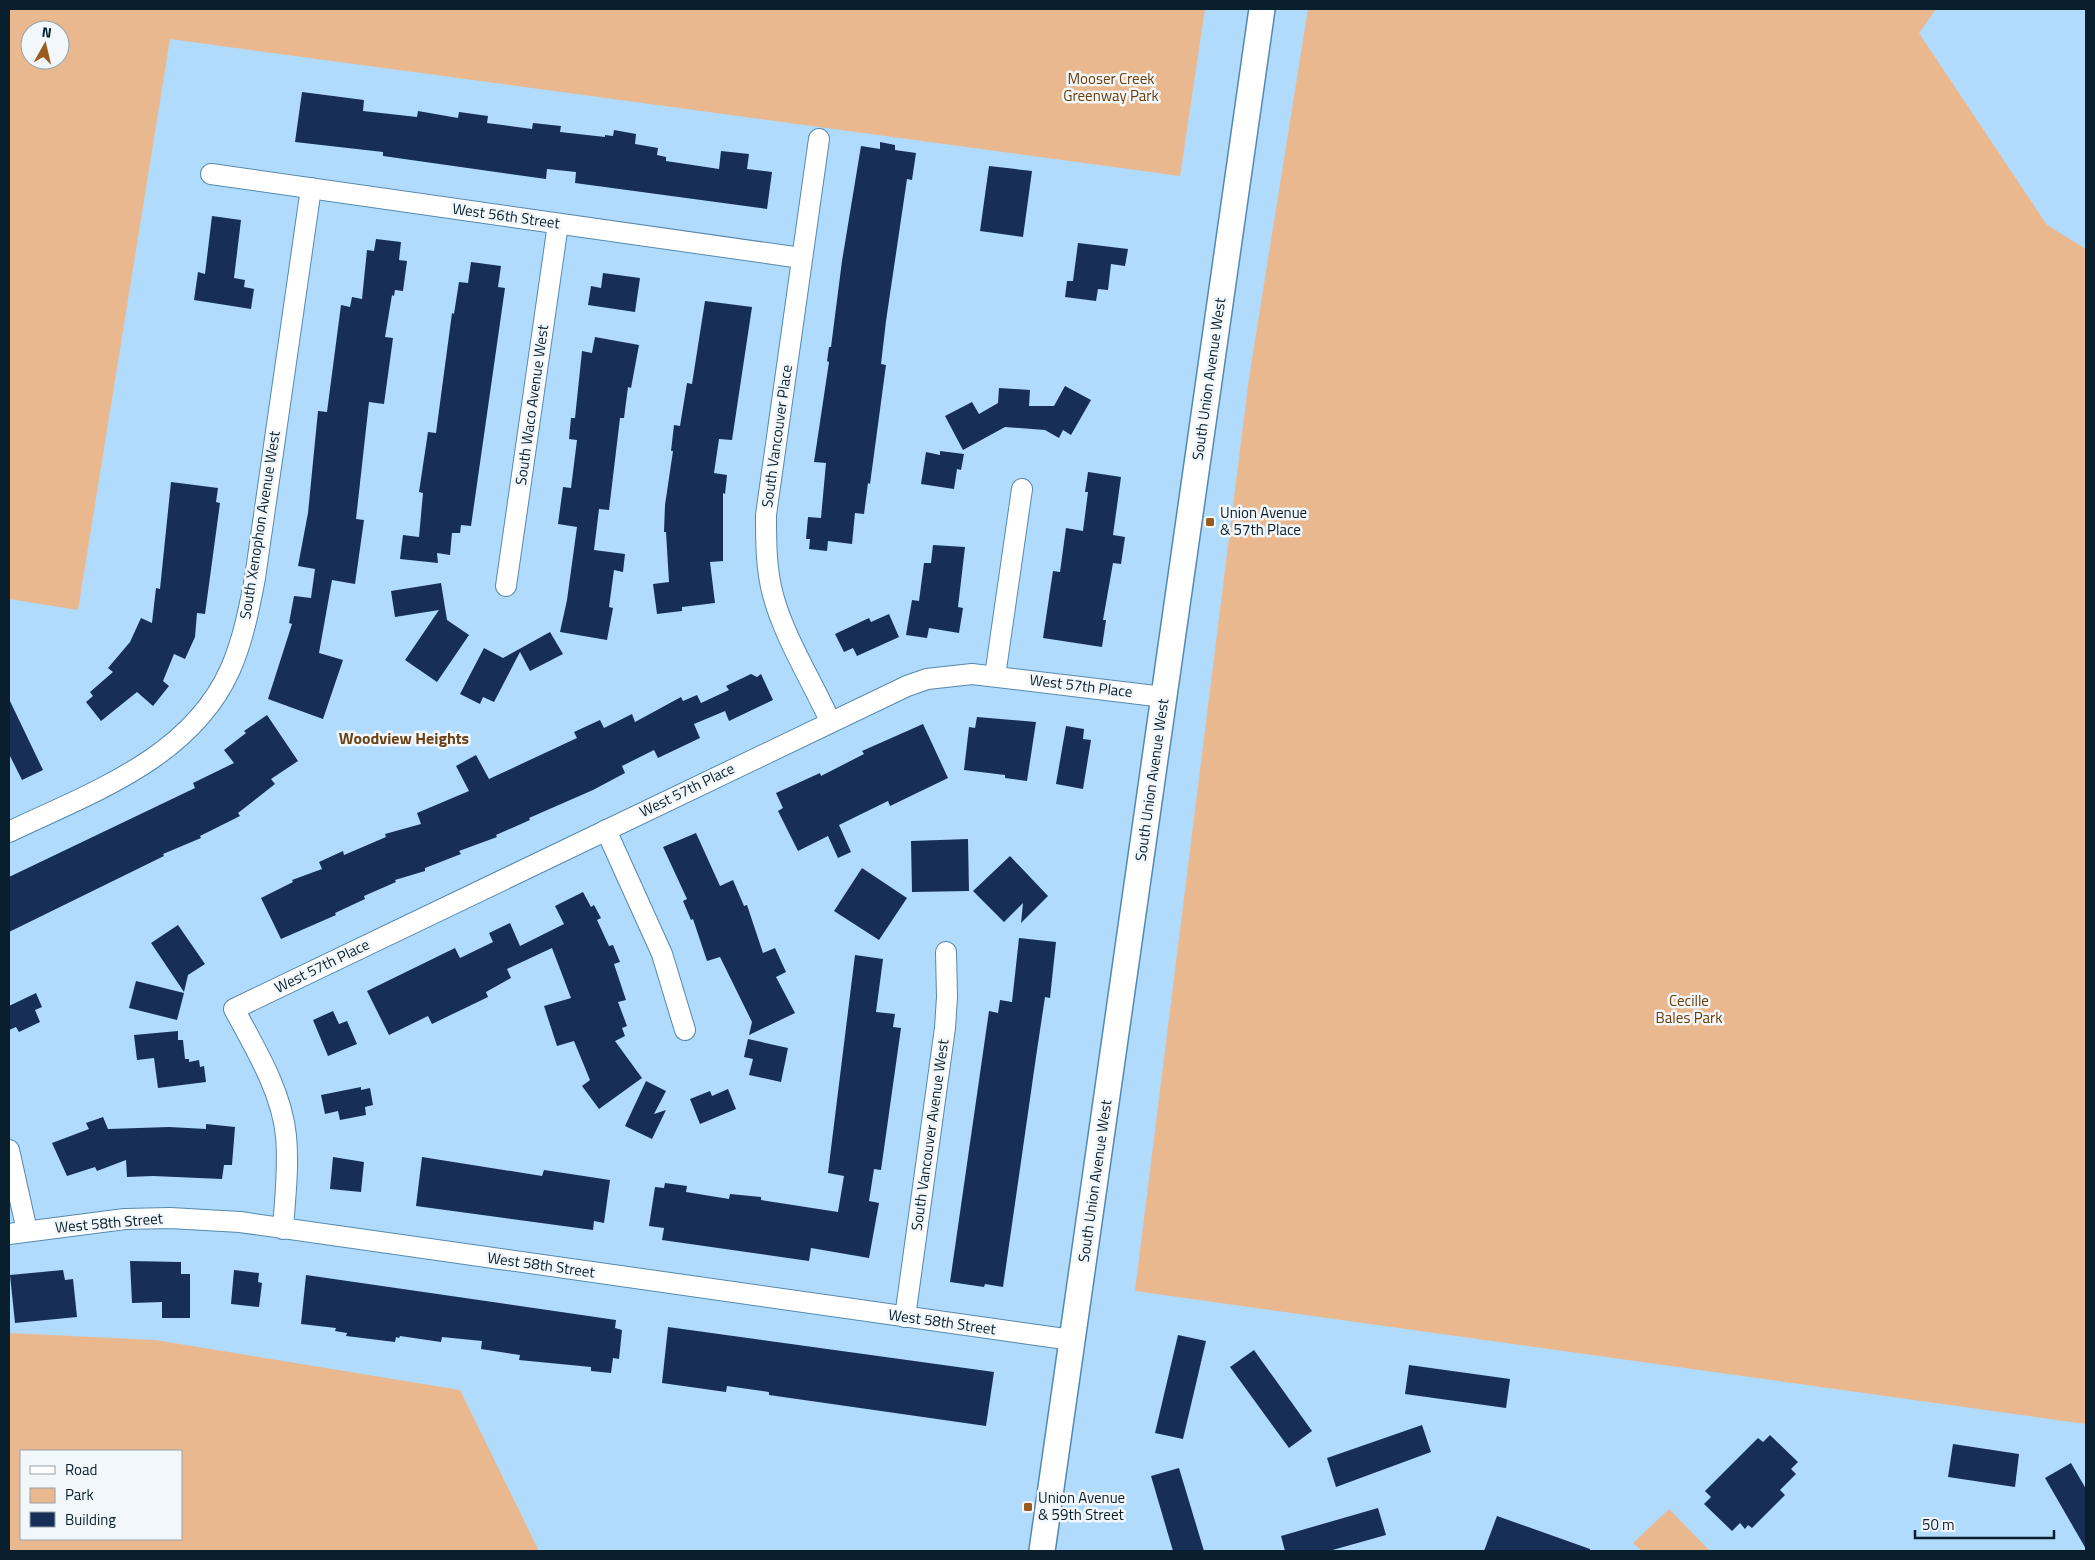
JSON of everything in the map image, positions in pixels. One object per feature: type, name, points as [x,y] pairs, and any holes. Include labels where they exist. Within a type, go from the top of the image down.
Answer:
[{"type":"street","name":"South Union Avenue West","points":[[1042,1551],[1262,9]]},
{"type":"street","name":"South Vancouver Place","points":[[819,139],[766,515],[766,553],[776,604],[790,639],[830,721]]},
{"type":"street","name":"West 56th Street","points":[[211,174],[801,258]]},
{"type":"street","name":"South Xenophon Avenue West","points":[[9,832],[109,784],[164,752],[194,722],[217,694],[229,671],[248,611],[254,578],[311,188]]},
{"type":"street","name":"South Waco Avenue West","points":[[506,586],[558,224]]},
{"type":"street","points":[[994,676],[1022,490]]},
{"type":"street","name":"West 57th Place","points":[[283,1228],[288,1159],[286,1134],[273,1087],[234,1009],[830,721],[887,694],[927,679],[972,674],[1164,697]]},
{"type":"street","points":[[606,830],[662,954],[685,1030]]},
{"type":"street","name":"South Vancouver Avenue West","points":[[905,1317],[944,1035],[947,997],[946,952]]},
{"type":"street","points":[[9,1150],[18,1232]]},
{"type":"street","name":"West 58th Street","points":[[18,1232],[125,1219],[166,1218],[240,1222],[1072,1340]]},
{"type":"green space","name":"Mooser Creek Greenway Park","points":[[9,9],[1205,9],[1180,176],[170,39],[78,610],[9,599]]},
{"type":"green space","name":"Cecille Bales Park","points":[[1308,9],[1936,9],[1919,33],[2047,225],[2086,249],[2086,1424],[1135,1291],[1249,378]]},
{"type":"green space","points":[[9,1333],[155,1340],[460,1390],[539,1551],[9,1551]]},
{"type":"green space","points":[[1669,1509],[1710,1551],[1642,1551],[1633,1543]]},
{"type":"building","points":[[302,92],[364,100],[363,111],[417,117],[418,111],[458,118],[459,112],[488,116],[487,123],[532,129],[533,123],[561,126],[560,132],[605,137],[605,135],[613,136],[614,130],[636,134],[635,144],[658,148],[657,155],[666,157],[666,161],[719,169],[721,151],[749,154],[747,169],[772,172],[767,209],[575,183],[576,172],[547,169],[546,179],[383,156],[383,152],[295,142]]},
{"type":"building","points":[[880,142],[895,145],[895,150],[916,153],[912,180],[907,179],[886,321],[881,364],[886,365],[870,484],[868,483],[864,514],[855,513],[852,544],[828,541],[827,551],[809,549],[810,539],[806,539],[808,517],[821,518],[826,463],[814,462],[829,362],[827,361],[829,347],[831,347],[842,261],[861,146],[880,149]]},
{"type":"building","points":[[989,166],[1032,171],[1023,237],[980,231]]},
{"type":"building","points":[[212,216],[241,220],[234,278],[245,280],[244,287],[254,289],[251,309],[194,300],[198,272],[205,274]]},
{"type":"building","points":[[376,239],[401,242],[399,260],[407,261],[403,291],[395,290],[394,296],[392,295],[385,337],[393,338],[384,404],[369,402],[356,519],[364,520],[355,584],[332,580],[319,653],[343,660],[323,719],[268,699],[292,624],[289,623],[294,596],[311,598],[315,569],[298,566],[308,513],[318,411],[327,412],[341,305],[350,307],[352,297],[362,299],[367,250],[374,251]]},
{"type":"building","points":[[1078,243],[1128,249],[1125,266],[1111,264],[1108,290],[1098,289],[1096,301],[1065,297],[1067,281],[1073,281]]},
{"type":"building","points":[[471,262],[501,266],[498,287],[505,288],[471,526],[461,525],[460,533],[452,533],[450,555],[437,553],[438,563],[400,559],[403,535],[419,537],[423,493],[419,492],[428,432],[436,433],[452,313],[454,314],[459,282],[468,283]]},
{"type":"building","points":[[603,273],[640,278],[635,312],[588,305],[591,286],[601,288]]},
{"type":"building","points":[[705,301],[752,307],[732,440],[719,439],[714,473],[727,475],[725,494],[723,493],[723,561],[710,562],[715,603],[682,607],[682,611],[657,614],[653,584],[669,582],[666,532],[664,532],[665,505],[673,451],[671,451],[674,425],[680,426],[687,383],[692,384]]},
{"type":"building","points":[[595,337],[639,345],[631,388],[628,387],[624,418],[620,418],[609,510],[599,509],[594,550],[625,554],[623,572],[614,570],[609,607],[613,608],[607,640],[560,632],[567,600],[577,527],[558,524],[563,487],[571,488],[577,440],[569,439],[571,418],[575,418],[582,351],[592,353]]},
{"type":"building","points":[[1065,386],[1091,400],[1071,435],[1063,430],[1059,438],[1045,430],[1005,427],[963,450],[945,416],[972,402],[979,414],[998,403],[999,388],[1030,390],[1029,406],[1054,406]]},
{"type":"building","points":[[940,451],[964,454],[961,470],[957,469],[954,489],[921,484],[926,452],[940,455]]},
{"type":"building","points":[[1088,472],[1121,477],[1113,535],[1125,537],[1121,564],[1113,563],[1103,620],[1106,620],[1102,647],[1043,638],[1053,571],[1060,572],[1066,528],[1083,531],[1088,492],[1085,492]]},
{"type":"building","points":[[171,482],[218,488],[216,502],[220,503],[205,614],[197,613],[195,637],[185,659],[174,654],[163,681],[169,686],[153,706],[137,692],[101,721],[86,702],[93,696],[90,692],[113,672],[108,668],[130,642],[141,618],[152,623],[156,588],[160,589]]},
{"type":"building","points":[[933,545],[965,547],[958,607],[963,608],[959,633],[929,628],[927,638],[906,635],[912,600],[919,601],[924,563],[931,563]]},
{"type":"building","points":[[441,583],[447,620],[469,635],[437,682],[405,660],[439,610],[395,617],[391,591]]},
{"type":"building","points":[[889,614],[899,637],[857,656],[853,648],[844,652],[835,634],[869,618],[871,622]]},
{"type":"building","points":[[550,632],[563,654],[530,671],[520,652],[494,702],[483,697],[480,704],[460,694],[484,648],[503,658]]},
{"type":"building","points":[[751,674],[757,677],[761,674],[773,700],[729,721],[725,711],[694,724],[700,738],[658,758],[654,750],[622,766],[625,773],[593,790],[529,818],[530,820],[496,835],[497,837],[459,851],[461,854],[425,868],[425,871],[395,880],[396,882],[364,896],[365,899],[335,913],[336,915],[281,939],[261,898],[293,882],[292,880],[322,869],[319,862],[343,851],[344,855],[386,837],[385,834],[421,824],[417,813],[469,791],[456,766],[476,755],[489,779],[577,738],[574,732],[600,720],[604,728],[632,714],[635,722],[681,697],[683,701],[697,695],[701,703],[729,690],[726,686]]},
{"type":"building","points":[[9,699],[43,770],[22,780],[9,754]]},
{"type":"building","points":[[267,715],[298,761],[271,779],[275,784],[238,813],[240,816],[200,836],[201,838],[163,854],[164,856],[9,932],[9,877],[195,788],[193,783],[234,763],[224,750],[246,733],[244,731]]},
{"type":"building","points":[[977,717],[1036,722],[1027,781],[1005,778],[1005,775],[964,770],[969,727],[975,728]]},
{"type":"building","points":[[923,724],[948,778],[890,806],[888,801],[839,825],[851,852],[838,858],[828,836],[798,851],[778,811],[783,808],[776,793],[820,773],[821,776],[864,754],[862,751]]},
{"type":"building","points":[[1066,726],[1084,729],[1083,739],[1091,740],[1083,789],[1056,784]]},
{"type":"building","points":[[696,833],[720,886],[733,880],[744,906],[747,905],[763,953],[775,948],[786,972],[776,977],[795,1013],[749,1035],[752,1022],[720,957],[707,961],[693,919],[691,920],[683,901],[687,899],[663,847]]},
{"type":"building","points":[[968,839],[969,891],[912,892],[911,841]]},
{"type":"building","points":[[1010,856],[1048,896],[1021,923],[1023,903],[1004,922],[973,891]]},
{"type":"building","points":[[862,868],[907,898],[879,940],[834,911]]},
{"type":"building","points":[[583,892],[591,907],[594,905],[601,918],[597,920],[609,946],[613,945],[620,962],[614,964],[626,1000],[618,1002],[627,1026],[622,1028],[625,1036],[615,1041],[642,1078],[599,1109],[582,1086],[590,1080],[574,1041],[557,1046],[544,1006],[571,998],[552,948],[507,969],[511,978],[486,992],[488,997],[432,1024],[428,1016],[389,1035],[367,991],[455,948],[460,958],[493,942],[489,933],[510,923],[520,946],[564,924],[555,906]]},
{"type":"building","points":[[178,925],[205,964],[188,975],[184,992],[151,943]]},
{"type":"building","points":[[1019,938],[1056,942],[1050,998],[1045,997],[1003,1287],[985,1284],[984,1287],[950,1282],[989,1011],[998,1013],[1000,1000],[1012,1002]]},
{"type":"building","points":[[855,955],[883,959],[876,1012],[895,1014],[893,1027],[901,1028],[881,1170],[874,1169],[869,1201],[879,1203],[869,1258],[811,1248],[809,1261],[662,1240],[664,1228],[649,1226],[655,1187],[664,1188],[665,1183],[687,1186],[686,1192],[729,1199],[730,1194],[761,1197],[761,1200],[838,1212],[844,1176],[828,1173]]},
{"type":"building","points":[[136,981],[184,993],[177,1020],[129,1008]]},
{"type":"building","points":[[36,993],[42,1007],[35,1010],[40,1022],[19,1032],[16,1027],[9,1030],[9,1006]]},
{"type":"building","points":[[333,1011],[339,1024],[347,1021],[357,1044],[328,1056],[313,1020]]},
{"type":"building","points":[[178,1031],[178,1040],[183,1040],[185,1059],[189,1059],[189,1062],[199,1060],[200,1067],[204,1066],[206,1082],[158,1088],[154,1058],[137,1060],[134,1035]]},
{"type":"building","points":[[748,1039],[788,1048],[781,1082],[749,1075],[753,1059],[744,1057]]},
{"type":"building","points":[[646,1081],[666,1091],[654,1114],[666,1110],[652,1139],[625,1126]]},
{"type":"building","points":[[361,1087],[361,1090],[370,1088],[373,1105],[365,1107],[366,1115],[340,1120],[338,1111],[325,1114],[321,1095]]},
{"type":"building","points":[[728,1089],[736,1109],[700,1124],[690,1099],[710,1091],[712,1096]]},
{"type":"building","points":[[103,1117],[108,1129],[169,1127],[206,1129],[206,1124],[235,1127],[232,1165],[224,1165],[222,1179],[153,1176],[127,1177],[126,1160],[97,1171],[95,1167],[67,1176],[52,1143],[89,1129],[86,1123]]},
{"type":"building","points":[[333,1157],[364,1162],[361,1192],[330,1189]]},
{"type":"building","points":[[422,1157],[542,1176],[544,1170],[610,1180],[604,1223],[594,1221],[593,1230],[416,1206]]},
{"type":"building","points":[[130,1261],[181,1262],[181,1274],[190,1274],[190,1318],[162,1318],[162,1302],[132,1303]]},
{"type":"building","points":[[63,1270],[65,1280],[73,1279],[77,1317],[15,1323],[10,1275]]},
{"type":"building","points":[[234,1270],[259,1273],[258,1282],[262,1283],[259,1307],[231,1304]]},
{"type":"building","points":[[306,1275],[616,1320],[615,1328],[622,1330],[619,1359],[613,1358],[611,1373],[591,1371],[591,1367],[519,1360],[520,1355],[481,1349],[482,1341],[442,1337],[441,1342],[400,1336],[399,1338],[396,1337],[395,1342],[346,1336],[347,1333],[335,1331],[336,1328],[301,1324]]},
{"type":"building","points":[[668,1327],[994,1372],[986,1426],[769,1395],[769,1392],[727,1386],[726,1392],[662,1383]]},
{"type":"building","points":[[1178,1335],[1206,1341],[1183,1439],[1155,1433]]},
{"type":"building","points":[[1254,1350],[1312,1431],[1289,1448],[1230,1367]]},
{"type":"building","points":[[1409,1365],[1510,1379],[1506,1408],[1405,1394]]},
{"type":"building","points":[[1422,1425],[1431,1452],[1336,1487],[1327,1458]]},
{"type":"building","points":[[1770,1435],[1798,1462],[1791,1469],[1796,1474],[1780,1490],[1785,1495],[1752,1528],[1748,1525],[1745,1529],[1740,1523],[1732,1531],[1704,1504],[1711,1497],[1705,1491],[1758,1438],[1763,1442]]},
{"type":"building","points":[[1953,1444],[2019,1454],[2015,1487],[1948,1477]]},
{"type":"building","points":[[2071,1463],[2086,1489],[2086,1549],[2045,1478]]},
{"type":"building","points":[[1179,1468],[1204,1551],[1173,1551],[1151,1476]]},
{"type":"building","points":[[1378,1508],[1386,1535],[1329,1551],[1285,1551],[1281,1536]]},
{"type":"building","points":[[1497,1516],[1590,1549],[1590,1551],[1484,1551]]},
{"type":"place","name":"Union Avenue & 57th Place","points":[[1210,522]]},
{"type":"place","name":"Union Avenue & 59th Street","points":[[1028,1507]]},
{"type":"district","name":"Woodview Heights","points":[[404,738]]}]
